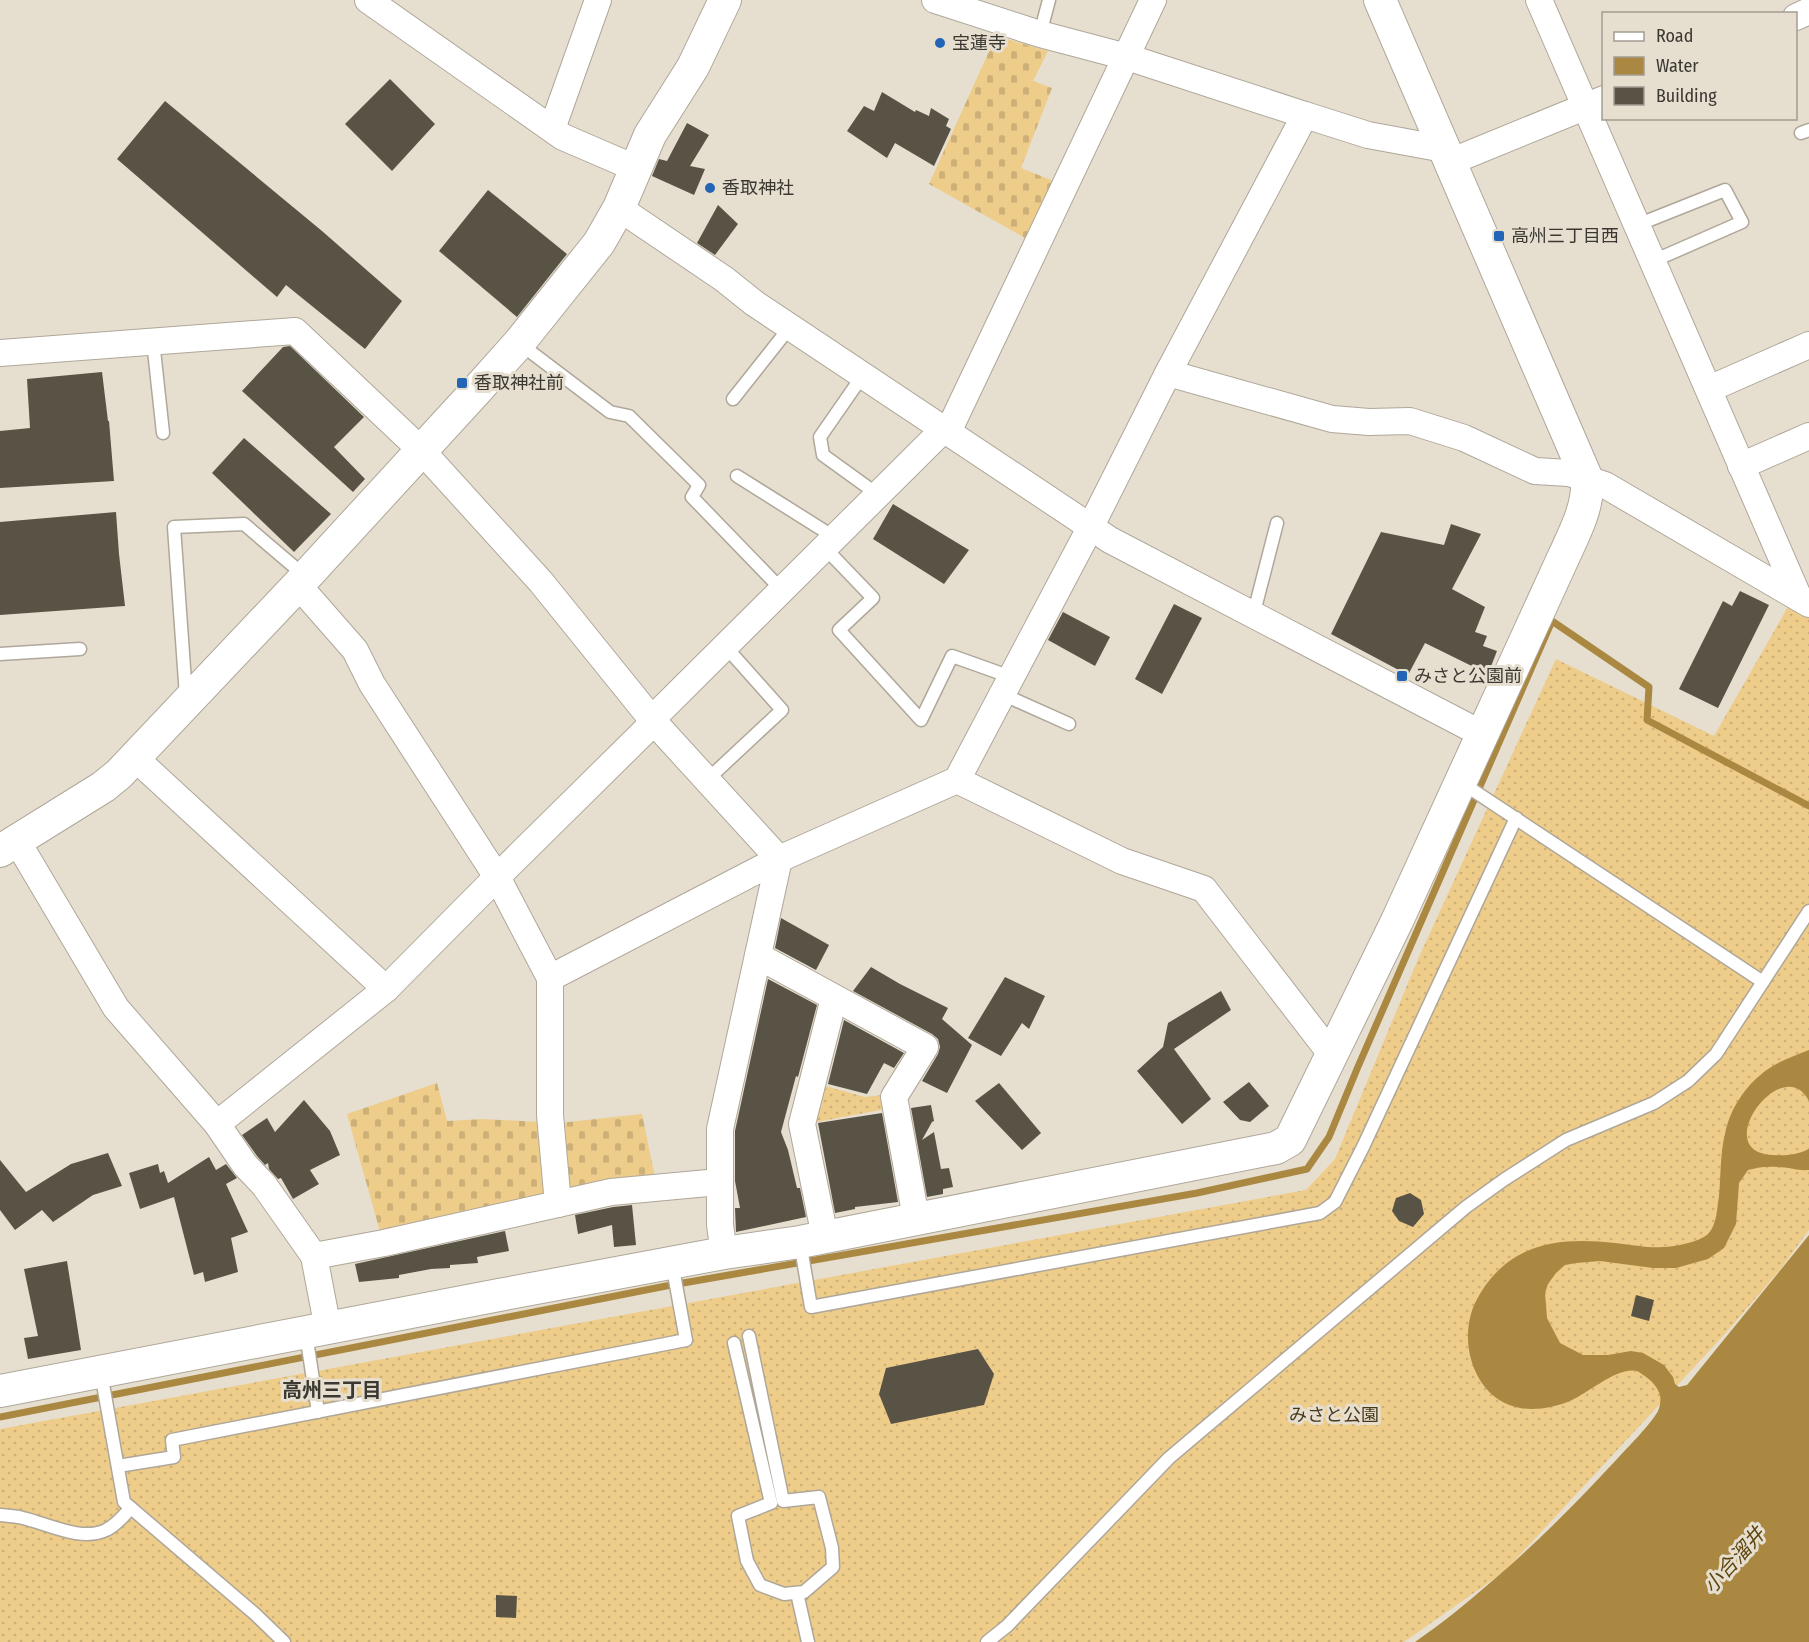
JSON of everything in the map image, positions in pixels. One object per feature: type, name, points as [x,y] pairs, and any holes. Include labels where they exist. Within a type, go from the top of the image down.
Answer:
[{"type":"street","points":[[368,0],[562,137],[635,168]]},
{"type":"street","points":[[552,129],[598,0]]},
{"type":"street","points":[[317,1331],[314,1256],[217,1124],[116,1008],[8,846],[103,787],[119,774],[302,581],[519,343],[599,243],[618,208],[650,135],[693,67],[725,0]]},
{"type":"street","points":[[935,0],[1040,34],[1127,57],[1368,135],[1447,155],[1595,103]]},
{"type":"street","points":[[217,1124],[386,989],[781,589],[946,430],[1153,0]]},
{"type":"street","points":[[0,1391],[499,1295],[812,1239],[1276,1148],[1290,1140],[1397,921],[1461,783],[1580,519],[1588,492],[1587,479],[1380,0]]},
{"type":"street","points":[[1539,0],[1595,103],[1637,225],[1741,466],[1804,601]]},
{"type":"street","points":[[550,978],[778,859],[957,780],[1305,115]]},
{"type":"street","points":[[618,208],[724,279],[754,303],[1090,528],[1253,616],[1482,734]]},
{"type":"street","points":[[0,353],[295,331],[422,451],[541,582],[653,720],[778,859]]},
{"type":"street","points":[[1708,389],[1809,345]]},
{"type":"street","points":[[1168,373],[1332,419],[1369,422],[1410,421],[1464,438],[1535,471],[1569,473],[1605,485],[1804,601]]},
{"type":"street","points":[[1741,466],[1809,436]]},
{"type":"street","points":[[302,581],[355,650],[372,684],[497,877],[550,978],[550,1115],[558,1204]]},
{"type":"street","points":[[135,758],[386,989]]},
{"type":"street","points":[[957,780],[1122,861],[1204,889],[1331,1054]]},
{"type":"street","points":[[724,1253],[720,1225],[720,1129],[778,859]]},
{"type":"street","points":[[758,956],[925,1047],[894,1097],[916,1218]]},
{"type":"street","points":[[812,1239],[802,1125],[834,998]]},
{"type":"street","points":[[314,1256],[384,1243],[611,1192],[719,1182]]},
{"type":"lane","points":[[1040,34],[1049,0]]},
{"type":"lane","points":[[1637,225],[1725,190],[1742,222],[1653,261]]},
{"type":"lane","points":[[733,399],[790,327]]},
{"type":"lane","points":[[153,340],[163,433]]},
{"type":"lane","points":[[519,343],[610,412],[629,416],[699,485],[692,497],[781,589]]},
{"type":"lane","points":[[863,375],[820,437],[823,455],[877,494]]},
{"type":"lane","points":[[737,476],[829,542],[873,598],[839,630],[921,720],[952,656],[1069,723]]},
{"type":"lane","points":[[187,703],[174,527],[244,524],[302,581]]},
{"type":"lane","points":[[1253,616],[1277,524]]},
{"type":"lane","points":[[707,780],[782,710],[724,646]]},
{"type":"lane","points":[[0,654],[80,649]]},
{"type":"lane","points":[[1461,783],[1764,982]]},
{"type":"lane","points":[[812,1239],[811,1307],[1320,1213],[1335,1202],[1364,1147],[1516,818]]},
{"type":"lane","points":[[987,1642],[1007,1626],[1169,1458],[1466,1207],[1566,1140],[1654,1103],[1688,1081],[1716,1054],[1809,911]]},
{"type":"lane","points":[[118,1466],[174,1457],[172,1440],[686,1340],[672,1263]]},
{"type":"lane","points":[[317,1331],[318,1412]]},
{"type":"lane","points":[[734,1343],[771,1503],[738,1516],[747,1561],[760,1585],[784,1594],[804,1592],[833,1568],[832,1548],[819,1497],[783,1501],[749,1336]]},
{"type":"lane","points":[[101,1372],[124,1502],[255,1614],[284,1642]]},
{"type":"lane","points":[[0,1515],[20,1517],[70,1532],[86,1534],[104,1531],[117,1523],[131,1508]]},
{"type":"lane","points":[[797,1593],[808,1642]]},
{"type":"green space","points":[[996,36],[1048,51],[1033,81],[1052,88],[1021,168],[1056,182],[1025,238],[929,184]]},
{"type":"green space","name":"みさと公園","points":[[1789,605],[1809,616],[1809,1230],[1779,1271],[1723,1336],[1505,1571],[1404,1642],[0,1642],[0,1429],[1306,1190],[1335,1159],[1418,959],[1556,659],[1714,736]]},
{"type":"green space","points":[[437,1083],[447,1121],[483,1119],[559,1123],[642,1114],[655,1178],[381,1235],[347,1114]]},
{"type":"green space","points":[[818,1084],[865,1097],[890,1094],[891,1108],[811,1123]]},
{"type":"water","name":"小合溜井","points":[[1809,1050],[1809,1101],[1797,1089],[1783,1088],[1769,1095],[1757,1108],[1749,1123],[1747,1138],[1754,1150],[1772,1155],[1791,1155],[1809,1149],[1809,1170],[1759,1167],[1748,1170],[1739,1183],[1736,1224],[1724,1248],[1708,1259],[1676,1268],[1653,1268],[1600,1261],[1565,1265],[1548,1284],[1545,1293],[1547,1318],[1560,1343],[1583,1355],[1608,1355],[1631,1351],[1643,1353],[1664,1365],[1679,1387],[1687,1385],[1809,1235],[1809,1642],[1415,1642],[1473,1598],[1540,1538],[1639,1435],[1655,1416],[1660,1405],[1660,1395],[1656,1387],[1637,1371],[1620,1373],[1570,1401],[1558,1405],[1532,1409],[1506,1404],[1494,1396],[1476,1373],[1468,1344],[1471,1314],[1483,1288],[1506,1263],[1534,1248],[1550,1244],[1582,1241],[1660,1247],[1698,1240],[1706,1235],[1711,1230],[1716,1216],[1723,1142],[1736,1104],[1764,1072],[1782,1061]]},
{"type":"building","points":[[390,79],[435,124],[392,171],[345,124]]},
{"type":"building","points":[[882,92],[915,112],[916,110],[929,116],[931,108],[949,119],[946,126],[951,129],[934,166],[895,143],[887,158],[847,131],[864,106],[874,111]]},
{"type":"building","points":[[165,101],[322,231],[402,301],[365,349],[286,285],[277,297],[117,159]]},
{"type":"building","points":[[687,123],[709,135],[690,166],[705,169],[694,195],[652,176],[659,159],[667,161]]},
{"type":"building","points":[[488,190],[567,254],[517,317],[439,251]]},
{"type":"building","points":[[718,205],[738,224],[715,255],[697,243]]},
{"type":"building","points":[[290,346],[364,417],[334,447],[365,479],[353,492],[242,391],[283,347]]},
{"type":"building","points":[[102,372],[114,481],[0,488],[0,431],[30,428],[27,379]]},
{"type":"building","points":[[244,438],[331,514],[294,552],[212,473]]},
{"type":"building","points":[[893,504],[969,550],[944,584],[873,539]]},
{"type":"building","points":[[116,512],[125,606],[0,615],[0,522]]},
{"type":"building","points":[[1451,524],[1481,534],[1452,589],[1485,607],[1475,632],[1487,636],[1483,646],[1497,651],[1488,674],[1425,643],[1408,675],[1331,634],[1381,532],[1444,545]]},
{"type":"building","points":[[1740,591],[1769,605],[1718,708],[1679,689],[1723,601],[1732,606]]},
{"type":"building","points":[[1174,604],[1202,618],[1162,694],[1135,679]]},
{"type":"building","points":[[1063,612],[1110,637],[1095,666],[1048,640]]},
{"type":"building","points":[[781,918],[829,945],[816,970],[775,948]]},
{"type":"building","points":[[871,967],[948,1008],[942,1019],[972,1045],[947,1093],[922,1081],[938,1054],[940,1047],[938,1039],[853,991]]},
{"type":"building","points":[[1005,977],[1045,996],[1029,1029],[1022,1023],[1001,1056],[968,1038]]},
{"type":"building","points":[[768,979],[817,1005],[781,1132],[797,1188],[800,1188],[806,1217],[736,1232],[735,1208],[740,1208],[735,1181],[735,1131]]},
{"type":"building","points":[[1221,991],[1231,1010],[1174,1049],[1211,1099],[1182,1124],[1137,1071],[1163,1047],[1168,1023]]},
{"type":"building","points":[[844,1020],[904,1053],[894,1068],[884,1063],[867,1094],[828,1084]]},
{"type":"building","points":[[1249,1082],[1269,1106],[1250,1122],[1240,1120],[1223,1102]]},
{"type":"building","points":[[999,1083],[1041,1133],[1022,1150],[975,1101]]},
{"type":"building","points":[[304,1100],[330,1131],[340,1155],[310,1170],[319,1184],[293,1199],[281,1178],[278,1179],[269,1169],[268,1163],[265,1165],[242,1135],[267,1118],[275,1132]]},
{"type":"building","points":[[931,1105],[934,1121],[922,1140],[934,1132],[941,1169],[949,1168],[953,1187],[943,1189],[943,1194],[927,1197],[911,1108]]},
{"type":"building","points":[[882,1113],[898,1202],[855,1207],[855,1209],[835,1213],[818,1123]]},
{"type":"building","points":[[108,1153],[122,1186],[93,1195],[53,1222],[42,1210],[15,1230],[0,1210],[0,1160],[26,1192],[71,1164]]},
{"type":"building","points":[[209,1157],[216,1170],[226,1164],[237,1178],[226,1184],[248,1232],[231,1238],[238,1272],[205,1282],[203,1272],[194,1275],[174,1197],[140,1209],[129,1173],[158,1164],[160,1173],[164,1171],[168,1183]]},
{"type":"building","points":[[1410,1193],[1421,1200],[1424,1214],[1413,1227],[1399,1221],[1392,1211],[1396,1198]]},
{"type":"building","points":[[632,1205],[636,1245],[614,1247],[612,1225],[578,1234],[575,1215]]},
{"type":"building","points":[[505,1231],[509,1251],[477,1257],[478,1263],[450,1265],[450,1268],[399,1275],[399,1278],[359,1282],[355,1264]]},
{"type":"building","points":[[67,1261],[81,1350],[28,1359],[24,1338],[38,1336],[24,1269]]},
{"type":"building","points":[[1636,1295],[1654,1300],[1649,1321],[1631,1316]]},
{"type":"building","points":[[978,1349],[994,1374],[984,1405],[891,1424],[879,1394],[886,1368]]},
{"type":"building","points":[[496,1595],[517,1596],[516,1618],[496,1617]]},
{"type":"waterway","points":[[0,1417],[666,1286],[1197,1193],[1307,1169],[1329,1137],[1552,621],[1649,687],[1647,720],[1809,806]]},
{"type":"place","name":"宝蓮寺","points":[[940,43]]},
{"type":"place","name":"香取神社","points":[[710,188]]},
{"type":"place","name":"高州三丁目西","points":[[1499,236]]},
{"type":"place","name":"香取神社前","points":[[462,383]]},
{"type":"place","name":"みさと公園前","points":[[1402,676]]},
{"type":"district","name":"高州三丁目","points":[[332,1390]]}]
